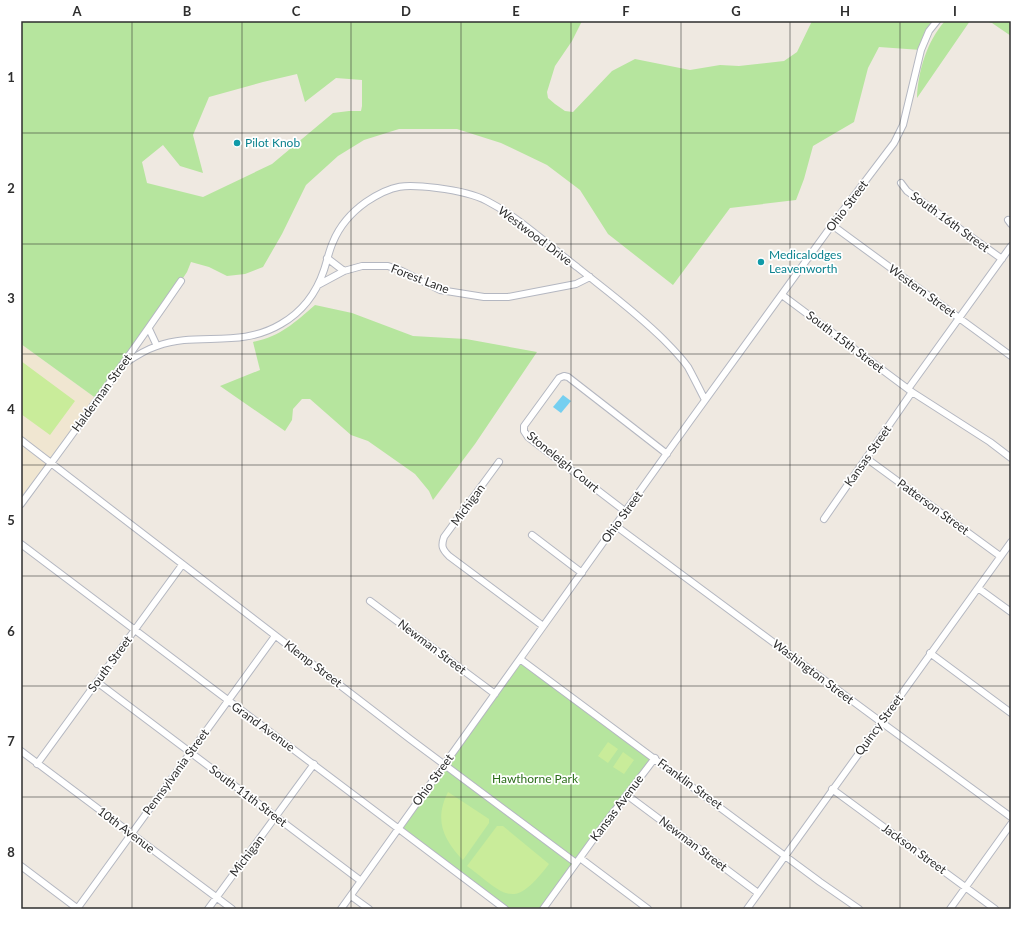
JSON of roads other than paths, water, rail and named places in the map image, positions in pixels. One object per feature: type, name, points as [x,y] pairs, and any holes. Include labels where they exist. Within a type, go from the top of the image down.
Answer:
[{"type":"street","name":"Ohio Street","points":[[341,909],[705,400],[832,225],[894,143],[903,125],[921,50],[929,31],[938,21]]},
{"type":"street","name":"South 16th Street","points":[[901,183],[907,191],[1002,259]]},
{"type":"street","name":"Westwood Drive","points":[[124,364],[136,356],[158,346],[180,341],[230,339],[251,336],[272,330],[290,319],[307,303],[318,285],[333,241],[352,214],[373,198],[390,188],[412,185],[455,191],[486,200],[513,216],[611,293],[652,328],[674,350],[688,367],[705,400]]},
{"type":"street","name":"Western Street","points":[[832,225],[1011,356]]},
{"type":"street","name":"Kansas Street","points":[[824,519],[959,318],[1011,246]]},
{"type":"street","points":[[327,258],[344,270]]},
{"type":"street","name":"Forest Lane","points":[[318,285],[344,270],[362,266],[388,266],[402,271],[440,290],[484,297],[508,296],[576,284],[590,277]]},
{"type":"street","name":"Halderman Street","points":[[21,504],[124,364],[181,281]]},
{"type":"street","name":"South 15th Street","points":[[782,295],[910,391],[990,442],[1011,458]]},
{"type":"street","points":[[148,329],[158,346]]},
{"type":"street","name":"Stoneleigh Court","points":[[626,512],[528,437],[524,431],[524,426],[559,378],[564,376],[574,382],[667,454]]},
{"type":"street","points":[[21,440],[52,463]]},
{"type":"street","name":"Patterson Street","points":[[866,458],[1000,556]]},
{"type":"street","name":"Michigan","points":[[499,462],[444,537],[442,543],[443,550],[543,626]]},
{"type":"street","name":"Klemp Street","points":[[52,463],[275,636],[576,863]]},
{"type":"street","name":"Washington Street","points":[[616,526],[1011,817]]},
{"type":"street","points":[[532,535],[582,573]]},
{"type":"street","name":"Quincy Street","points":[[747,909],[1011,542]]},
{"type":"street","name":"Grand Avenue","points":[[21,544],[505,909]]},
{"type":"street","name":"South Street","points":[[37,764],[182,565]]},
{"type":"street","points":[[978,588],[1011,612]]},
{"type":"street","name":"Newman Street","points":[[370,601],[495,694]]},
{"type":"street","name":"Pennsylvania Street","points":[[77,909],[227,700],[275,636]]},
{"type":"street","points":[[930,653],[1011,713]]},
{"type":"street","name":"Franklin Street","points":[[520,659],[786,855],[820,882],[859,909]]},
{"type":"street","name":"South 11th Street","points":[[97,682],[360,881]]},
{"type":"street","name":"10th Avenue","points":[[21,751],[232,909]]},
{"type":"street","name":"Kansas Avenue","points":[[580,858],[655,758]]},
{"type":"street","name":"Michigan","points":[[208,909],[314,764]]},
{"type":"street","name":"Jackson Street","points":[[832,789],[995,909]]},
{"type":"street","name":"Newman Street","points":[[627,795],[758,893]]},
{"type":"street","points":[[950,909],[1011,824]]},
{"type":"street","points":[[543,909],[580,858],[648,909]]},
{"type":"street","points":[[21,866],[77,909]]},
{"type":"street","points":[[351,896],[369,909]]},
{"type":"street","points":[[847,909],[851,903]]},
{"type":"water","points":[[563,395],[571,401],[561,413],[553,407]]},
{"type":"place","name":"Pilot Knob","points":[[237,143]]},
{"type":"place","name":"Medicalodges Leavenworth","points":[[761,262]]},
{"type":"park label","name":"Hawthorne Park","points":[[535,779]]}]
